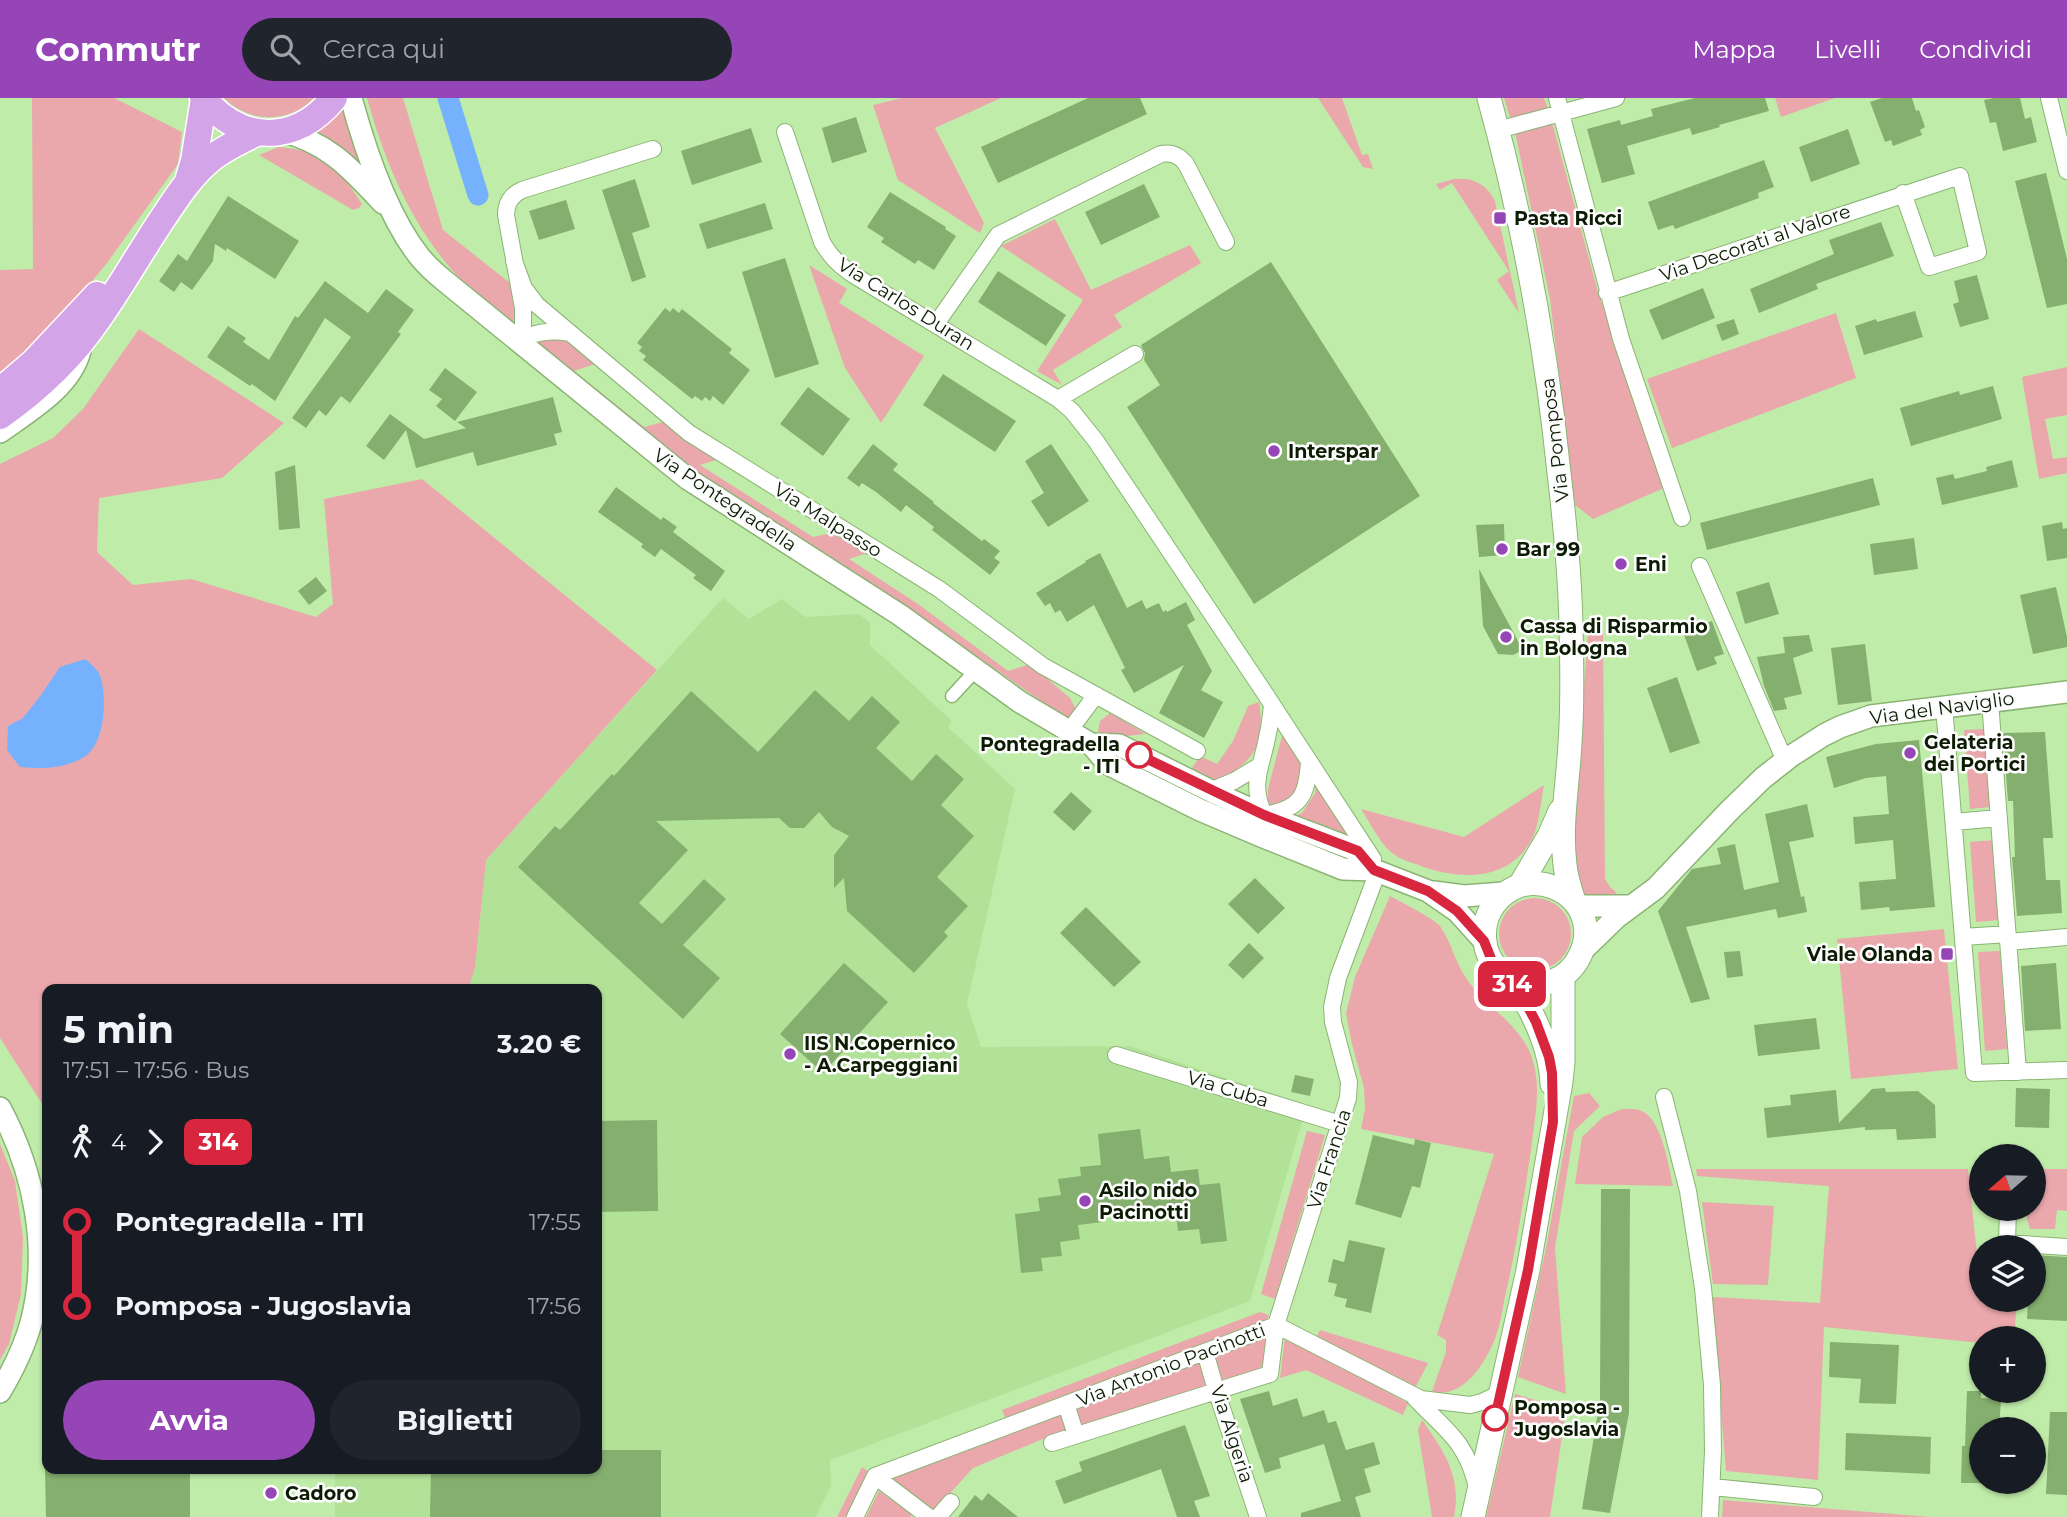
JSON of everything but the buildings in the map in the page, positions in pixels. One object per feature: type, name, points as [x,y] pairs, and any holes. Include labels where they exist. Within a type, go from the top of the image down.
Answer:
[{"type":"main road","points":[[0,416],[43,381],[83,338],[116,293],[136,257],[188,181],[210,159],[270,132],[295,129],[317,117],[334,98]]},
{"type":"main road","name":"Via Pomposa","points":[[1489,98],[1511,179],[1533,286],[1544,349],[1562,498],[1568,556],[1572,716],[1563,840],[1564,864],[1575,904],[1585,924],[1583,950]]},
{"type":"main road","points":[[188,181],[204,99]]},
{"type":"main road","name":"Via Pontegradella","points":[[204,99],[224,120],[247,130],[270,132]]},
{"type":"main road","points":[[0,391],[34,362],[136,257]]},
{"type":"main road","name":"Via Pomposa","points":[[1484,941],[1487,916],[1493,906],[1512,889],[1549,836],[1567,788]]},
{"type":"main road","points":[[1512,889],[1529,884],[1547,885],[1556,888],[1575,904]]},
{"type":"main road","points":[[1484,941],[1492,961],[1507,976],[1528,1007],[1544,1044],[1552,1073],[1553,1122]]},
{"type":"main road","points":[[1507,976],[1517,982],[1535,985],[1549,983],[1563,977],[1583,950]]},
{"type":"main road","points":[[1473,1517],[1528,1270],[1563,1062],[1563,977]]},
{"type":"street","name":"Via Pontegradella","points":[[351,98],[374,169],[407,239],[425,263],[688,479],[900,615],[1020,702],[1091,744],[1108,764],[1200,810],[1259,824]]},
{"type":"street","points":[[1497,130],[1559,106],[1616,98]]},
{"type":"street","points":[[2049,98],[2067,171]]},
{"type":"street","points":[[1559,106],[1607,293],[1682,518]]},
{"type":"street","name":"Via Pontegradella","points":[[270,132],[299,135],[336,156],[395,215]]},
{"type":"street","name":"Via Carlos Duran","points":[[785,132],[822,242],[830,256],[841,267],[1058,399],[1072,411],[1096,441],[1272,704],[1378,871]]},
{"type":"street","name":"Via Malpasso","points":[[517,340],[523,328],[524,315],[506,209],[509,201],[516,193],[653,149]]},
{"type":"street","points":[[936,324],[998,235],[1161,154],[1174,154],[1186,164],[1226,242]]},
{"type":"street","name":"Via Decorati al Valore","points":[[1607,293],[1903,193],[1960,176],[1978,251],[1929,267],[1903,193]]},
{"type":"street","name":"Via Malpasso","points":[[514,261],[531,299],[689,433],[939,589],[1043,667],[1197,751]]},
{"type":"street","points":[[517,340],[544,332],[569,333]]},
{"type":"street","points":[[0,432],[68,377],[76,363],[83,338]]},
{"type":"street","points":[[1058,399],[1135,354]]},
{"type":"street","points":[[1700,566],[1785,761]]},
{"type":"street","points":[[952,696],[976,670]]},
{"type":"street","name":"Via del Naviglio","points":[[1583,950],[1610,923],[1656,888],[1729,811],[1785,761],[1824,735],[1855,721],[1886,713],[2067,692]]},
{"type":"street","points":[[1069,731],[1096,695]]},
{"type":"street","points":[[1990,701],[2018,1072]]},
{"type":"street","points":[[1272,704],[1256,791],[1259,824],[1289,809],[1304,794],[1308,783],[1309,761]]},
{"type":"street","points":[[1944,706],[1974,1073],[2067,1070]]},
{"type":"street","name":"Via Pontegradella","points":[[1091,744],[1119,745],[1210,791],[1259,824],[1343,869],[1378,871],[1428,891],[1457,911],[1484,941]]},
{"type":"street","points":[[1210,791],[1259,766]]},
{"type":"street","points":[[1954,822],[1999,818]]},
{"type":"street","name":"Via Francia","points":[[1276,1325],[1348,1098],[1349,1082],[1333,1022],[1334,998],[1338,978],[1378,871]]},
{"type":"street","name":"Via Pontegradella","points":[[1428,891],[1464,896],[1512,889]]},
{"type":"street","points":[[1575,904],[1632,906]]},
{"type":"street","points":[[1963,937],[2067,937]]},
{"type":"street","name":"Via Cuba","points":[[1116,1055],[1340,1124]]},
{"type":"street","points":[[1664,1097],[1688,1191],[1703,1288],[1712,1385],[1710,1517]]},
{"type":"street","points":[[0,1108],[20,1149],[34,1199],[39,1261],[31,1325],[17,1362],[0,1392]]},
{"type":"street","points":[[2008,1222],[2007,1243],[2067,1247]]},
{"type":"street","name":"Via Antonio Pacinotti","points":[[875,1476],[1276,1325],[1412,1395],[1470,1405],[1500,1392]]},
{"type":"street","name":"Via Antonio Pacinotti","points":[[1052,1443],[1270,1374],[1276,1325]]},
{"type":"street","name":"Via Algeria","points":[[1205,1352],[1258,1517]]},
{"type":"street","name":"Via Antonio Pacinotti","points":[[1412,1395],[1465,1451],[1478,1493]]},
{"type":"street","name":"Via Antonio Pacinotti","points":[[1066,1404],[1076,1436]]},
{"type":"street","points":[[855,1517],[875,1476],[929,1517]]},
{"type":"street","points":[[1712,1487],[1814,1497]]},
{"type":"street","points":[[938,1517],[951,1502]]},
{"type":"shaded area","points":[[32,98],[114,98],[182,132],[178,164],[107,263],[47,336],[0,378],[0,270],[33,269]]},
{"type":"shaded area","points":[[224,98],[314,98],[293,112],[269,117],[245,112]]},
{"type":"shaded area","points":[[367,98],[403,98],[443,230],[510,283],[518,318],[516,322],[495,311],[462,281],[425,234],[385,155]]},
{"type":"shaded area","points":[[902,98],[1001,98],[935,128],[984,223],[980,233],[898,180],[873,105]]},
{"type":"shaded area","points":[[1318,98],[1342,98],[1362,155],[1368,154],[1373,169],[1363,167]]},
{"type":"shaded area","points":[[1504,98],[1544,98],[1548,109],[1510,118]]},
{"type":"shaded area","points":[[1775,98],[1835,98],[1781,117]]},
{"type":"shaded area","points":[[342,106],[372,181],[310,133]]},
{"type":"shaded area","points":[[1552,122],[1598,292],[1664,488],[1593,519],[1575,505],[1550,299],[1515,132]]},
{"type":"shaded area","points":[[279,147],[308,152],[329,163],[362,204],[353,210],[259,155]]},
{"type":"shaded area","points":[[1467,179],[1478,183],[1488,190],[1495,201],[1519,313],[1497,280],[1509,271],[1452,183],[1440,190],[1436,184]]},
{"type":"shaded area","points":[[1055,219],[1091,290],[1190,245],[1201,263],[1114,315],[1122,327],[1053,370],[1062,385],[1037,371],[1083,300],[1001,246]]},
{"type":"shaded area","points":[[809,265],[847,289],[839,303],[924,356],[881,423],[845,368]]},
{"type":"shaded area","points":[[1836,313],[1856,378],[1672,448],[1647,379]]},
{"type":"shaded area","points":[[139,329],[284,423],[222,478],[99,498],[97,552],[133,585],[191,579],[316,617],[333,604],[324,499],[422,479],[657,670],[486,860],[475,968],[470,984],[42,984],[42,1105],[0,1038],[0,464],[53,438],[83,409]]},
{"type":"shaded area","points":[[549,339],[566,341],[595,364],[574,371],[644,427],[667,421],[719,459],[700,465],[813,537],[836,532],[868,553],[849,559],[918,604],[1008,671],[1030,664],[1070,698],[1077,711],[1069,718],[1064,717],[885,592],[692,471],[537,343]]},
{"type":"shaded area","points":[[2067,367],[2067,415],[2045,419],[2053,459],[2067,457],[2067,473],[2039,479],[2022,377]]},
{"type":"shaded area","name":"IIS N.Copernico - A.Carpeggiani","points":[[723,598],[749,619],[782,599],[806,617],[859,614],[870,623],[870,645],[952,721],[948,727],[1015,789],[967,1004],[981,1047],[1130,1046],[1307,1105],[1250,1301],[830,1460],[831,1486],[816,1517],[335,1517],[335,1474],[602,1474],[602,984],[470,984],[475,968],[486,860]]},
{"type":"shaded area","points":[[1603,632],[1605,879],[1617,893],[1608,897],[1586,896],[1582,891],[1572,848],[1588,633]]},
{"type":"shaded area","points":[[1259,702],[1261,717],[1258,742],[1246,762],[1224,776],[1210,781],[1190,771],[1200,756],[1217,764],[1233,741],[1248,706]]},
{"type":"shaded area","points":[[1110,713],[1146,734],[1107,738],[1098,731],[1100,721]]},
{"type":"shaded area","points":[[1984,729],[1990,807],[1970,809],[1964,730]]},
{"type":"shaded area","points":[[1283,732],[1302,766],[1303,781],[1295,795],[1275,811],[1268,801],[1268,789]]},
{"type":"shaded area","points":[[1316,780],[1351,843],[1291,818],[1302,813],[1315,793]]},
{"type":"shaded area","points":[[1544,785],[1535,832],[1524,851],[1512,862],[1484,874],[1436,871],[1399,857],[1381,840],[1361,809],[1464,837]]},
{"type":"shaded area","points":[[1995,840],[2000,920],[1976,922],[1970,842]]},
{"type":"shaded area","points":[[1390,896],[1440,926],[1474,989],[1523,1040],[1530,1052],[1536,1075],[1536,1107],[1526,1185],[1497,1335],[1487,1356],[1468,1381],[1442,1393],[1432,1391],[1446,1352],[1446,1340],[1437,1335],[1494,1154],[1361,1129],[1365,1109],[1364,1088],[1346,1013],[1355,977]]},
{"type":"shaded area","points":[[1528,898],[1542,898],[1561,908],[1571,927],[1571,941],[1561,960],[1542,970],[1528,970],[1509,960],[1499,941],[1499,927],[1509,908]]},
{"type":"shaded area","points":[[1944,929],[1958,1069],[1851,1079],[1837,939]]},
{"type":"shaded area","points":[[2000,951],[2007,1049],[1985,1051],[1978,952]]},
{"type":"shaded area","points":[[1589,1093],[1600,1106],[1574,1131],[1555,1248],[1566,1394],[1518,1377],[1545,1253],[1574,1096]]},
{"type":"shaded area","points":[[1622,1109],[1644,1112],[1656,1126],[1664,1146],[1673,1186],[1575,1184],[1582,1137],[1603,1117]]},
{"type":"shaded area","points":[[1307,1131],[1325,1135],[1275,1299],[1261,1294]]},
{"type":"shaded area","points":[[0,1144],[15,1181],[23,1237],[21,1294],[9,1344],[0,1360]]},
{"type":"shaded area","points":[[1696,1169],[1968,1169],[1969,1222],[1974,1222],[1975,1235],[1969,1235],[1969,1312],[2016,1312],[2015,1326],[1969,1326],[1969,1342],[1824,1327],[1818,1480],[1726,1471],[1712,1297],[1820,1303],[1829,1186],[1697,1176]]},
{"type":"shaded area","points":[[2046,1169],[2067,1169],[2067,1211],[2057,1210],[2055,1229],[2030,1229],[2028,1222],[2046,1222]]},
{"type":"shaded area","points":[[1702,1202],[1774,1206],[1768,1285],[1713,1284]]},
{"type":"shaded area","points":[[1260,1312],[1269,1315],[1265,1326],[1007,1422],[1002,1410]]},
{"type":"shaded area","points":[[1320,1330],[1428,1363],[1414,1390],[1316,1338]]},
{"type":"shaded area","points":[[1266,1336],[1263,1368],[1222,1380],[1215,1355]]},
{"type":"shaded area","points":[[1285,1337],[1408,1403],[1403,1415],[1306,1370],[1280,1378]]},
{"type":"shaded area","points":[[1200,1359],[1208,1385],[1043,1439],[973,1468],[934,1511],[886,1477]]},
{"type":"shaded area","points":[[1515,1394],[1566,1409],[1550,1517],[1486,1517]]},
{"type":"shaded area","points":[[1422,1420],[1444,1454],[1453,1477],[1456,1503],[1454,1517],[1432,1517],[1418,1430]]},
{"type":"shaded area","points":[[862,1467],[871,1474],[850,1517],[837,1517]]},
{"type":"shaded area","points":[[879,1491],[912,1514],[910,1517],[866,1517]]},
{"type":"shaded area","points":[[1723,1500],[1930,1517],[1722,1517]]},
{"type":"water","points":[[85,659],[99,673],[104,695],[103,719],[97,742],[84,757],[69,764],[45,768],[20,767],[7,750],[8,726],[23,718],[60,667]]},
{"type":"waterway","points":[[448,98],[478,195]]},
{"type":"bus line","name":"314","points":[[1139,755],[1264,815],[1358,851],[1374,870],[1428,891],[1457,911],[1484,941],[1492,961],[1507,976],[1528,1007],[1549,1057],[1553,1122],[1528,1270],[1495,1418]]},
{"type":"place","name":"Pasta Ricci","points":[[1500,218]]},
{"type":"place","name":"Interspar","points":[[1274,451]]},
{"type":"place","name":"Bar 99","points":[[1502,549]]},
{"type":"place","name":"Eni","points":[[1621,564]]},
{"type":"place","name":"Cassa di Risparmio in Bologna","points":[[1506,637]]},
{"type":"place","name":"Gelateria dei Portici","points":[[1910,753]]},
{"type":"place","name":"Pontegradella - ITI","points":[[1139,755]]},
{"type":"place","name":"Viale Olanda","points":[[1947,954]]},
{"type":"place","name":"IIS N.Copernico - A.Carpeggiani","points":[[790,1054]]},
{"type":"place","name":"Asilo nido Pacinotti","points":[[1085,1201]]},
{"type":"place","name":"Pomposa - Jugoslavia","points":[[1495,1418]]},
{"type":"place","name":"Cadoro","points":[[271,1493]]}]
